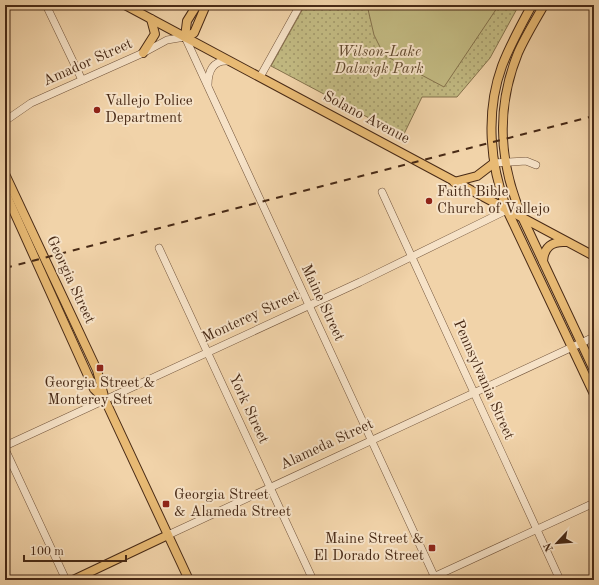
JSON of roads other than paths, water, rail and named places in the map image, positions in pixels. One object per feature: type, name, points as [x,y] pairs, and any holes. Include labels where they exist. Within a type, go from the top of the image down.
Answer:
[{"type":"main road","name":"Solano Avenue","points":[[125,5],[594,256]]},
{"type":"main road","points":[[185,37],[187,21],[197,5]]},
{"type":"main road","points":[[185,37],[194,33],[206,5]]},
{"type":"main road","points":[[532,5],[505,59],[496,90],[492,128],[494,163],[500,191],[507,210],[594,394]]},
{"type":"main road","points":[[544,5],[518,53],[507,89],[503,113],[504,161],[513,197],[594,370]]},
{"type":"main road","points":[[143,53],[154,34],[151,19]]},
{"type":"main road","points":[[454,182],[477,176],[494,163]]},
{"type":"main road","name":"Georgia Street","points":[[5,174],[97,370],[102,384],[105,400],[189,580]]},
{"type":"main road","name":"Georgia Street","points":[[5,192],[94,389],[105,400]]},
{"type":"main road","points":[[543,261],[544,254],[551,244],[559,241],[566,242]]},
{"type":"main road","name":"Alameda Street","points":[[73,580],[168,535]]},
{"type":"street","points":[[46,5],[82,80]]},
{"type":"street","points":[[260,77],[300,5]]},
{"type":"street","name":"Amador Street","points":[[5,121],[31,103],[143,53],[167,40],[185,37]]},
{"type":"street","name":"Maine Street","points":[[185,37],[435,578]]},
{"type":"street","points":[[208,87],[208,76],[211,68],[222,61],[228,61]]},
{"type":"street","points":[[5,113],[16,113]]},
{"type":"street","points":[[494,163],[504,161],[526,161],[536,165]]},
{"type":"street","name":"Pennsylvania Street","points":[[382,192],[560,580]]},
{"type":"street","name":"Monterey Street","points":[[5,446],[309,305],[507,210]]},
{"type":"street","name":"York Street","points":[[159,248],[313,580]]},
{"type":"street","name":"Alameda Street","points":[[168,535],[594,336]]},
{"type":"street","points":[[5,449],[66,580]]},
{"type":"street","points":[[427,580],[435,578],[594,502]]},
{"type":"railway","points":[[5,268],[594,116]]},
{"type":"place","name":"Vallejo Police Department","points":[[97,110]]},
{"type":"place","name":"Faith Bible Church of Vallejo","points":[[429,201]]},
{"type":"place","name":"Georgia Street & Monterey Street","points":[[100,368]]},
{"type":"place","name":"Georgia Street & Alameda Street","points":[[166,504]]},
{"type":"place","name":"Maine Street & El Dorado Street","points":[[432,548]]},
{"type":"park label","name":"Wilson-Lake Dalwigk Park","points":[[379,60]]}]
